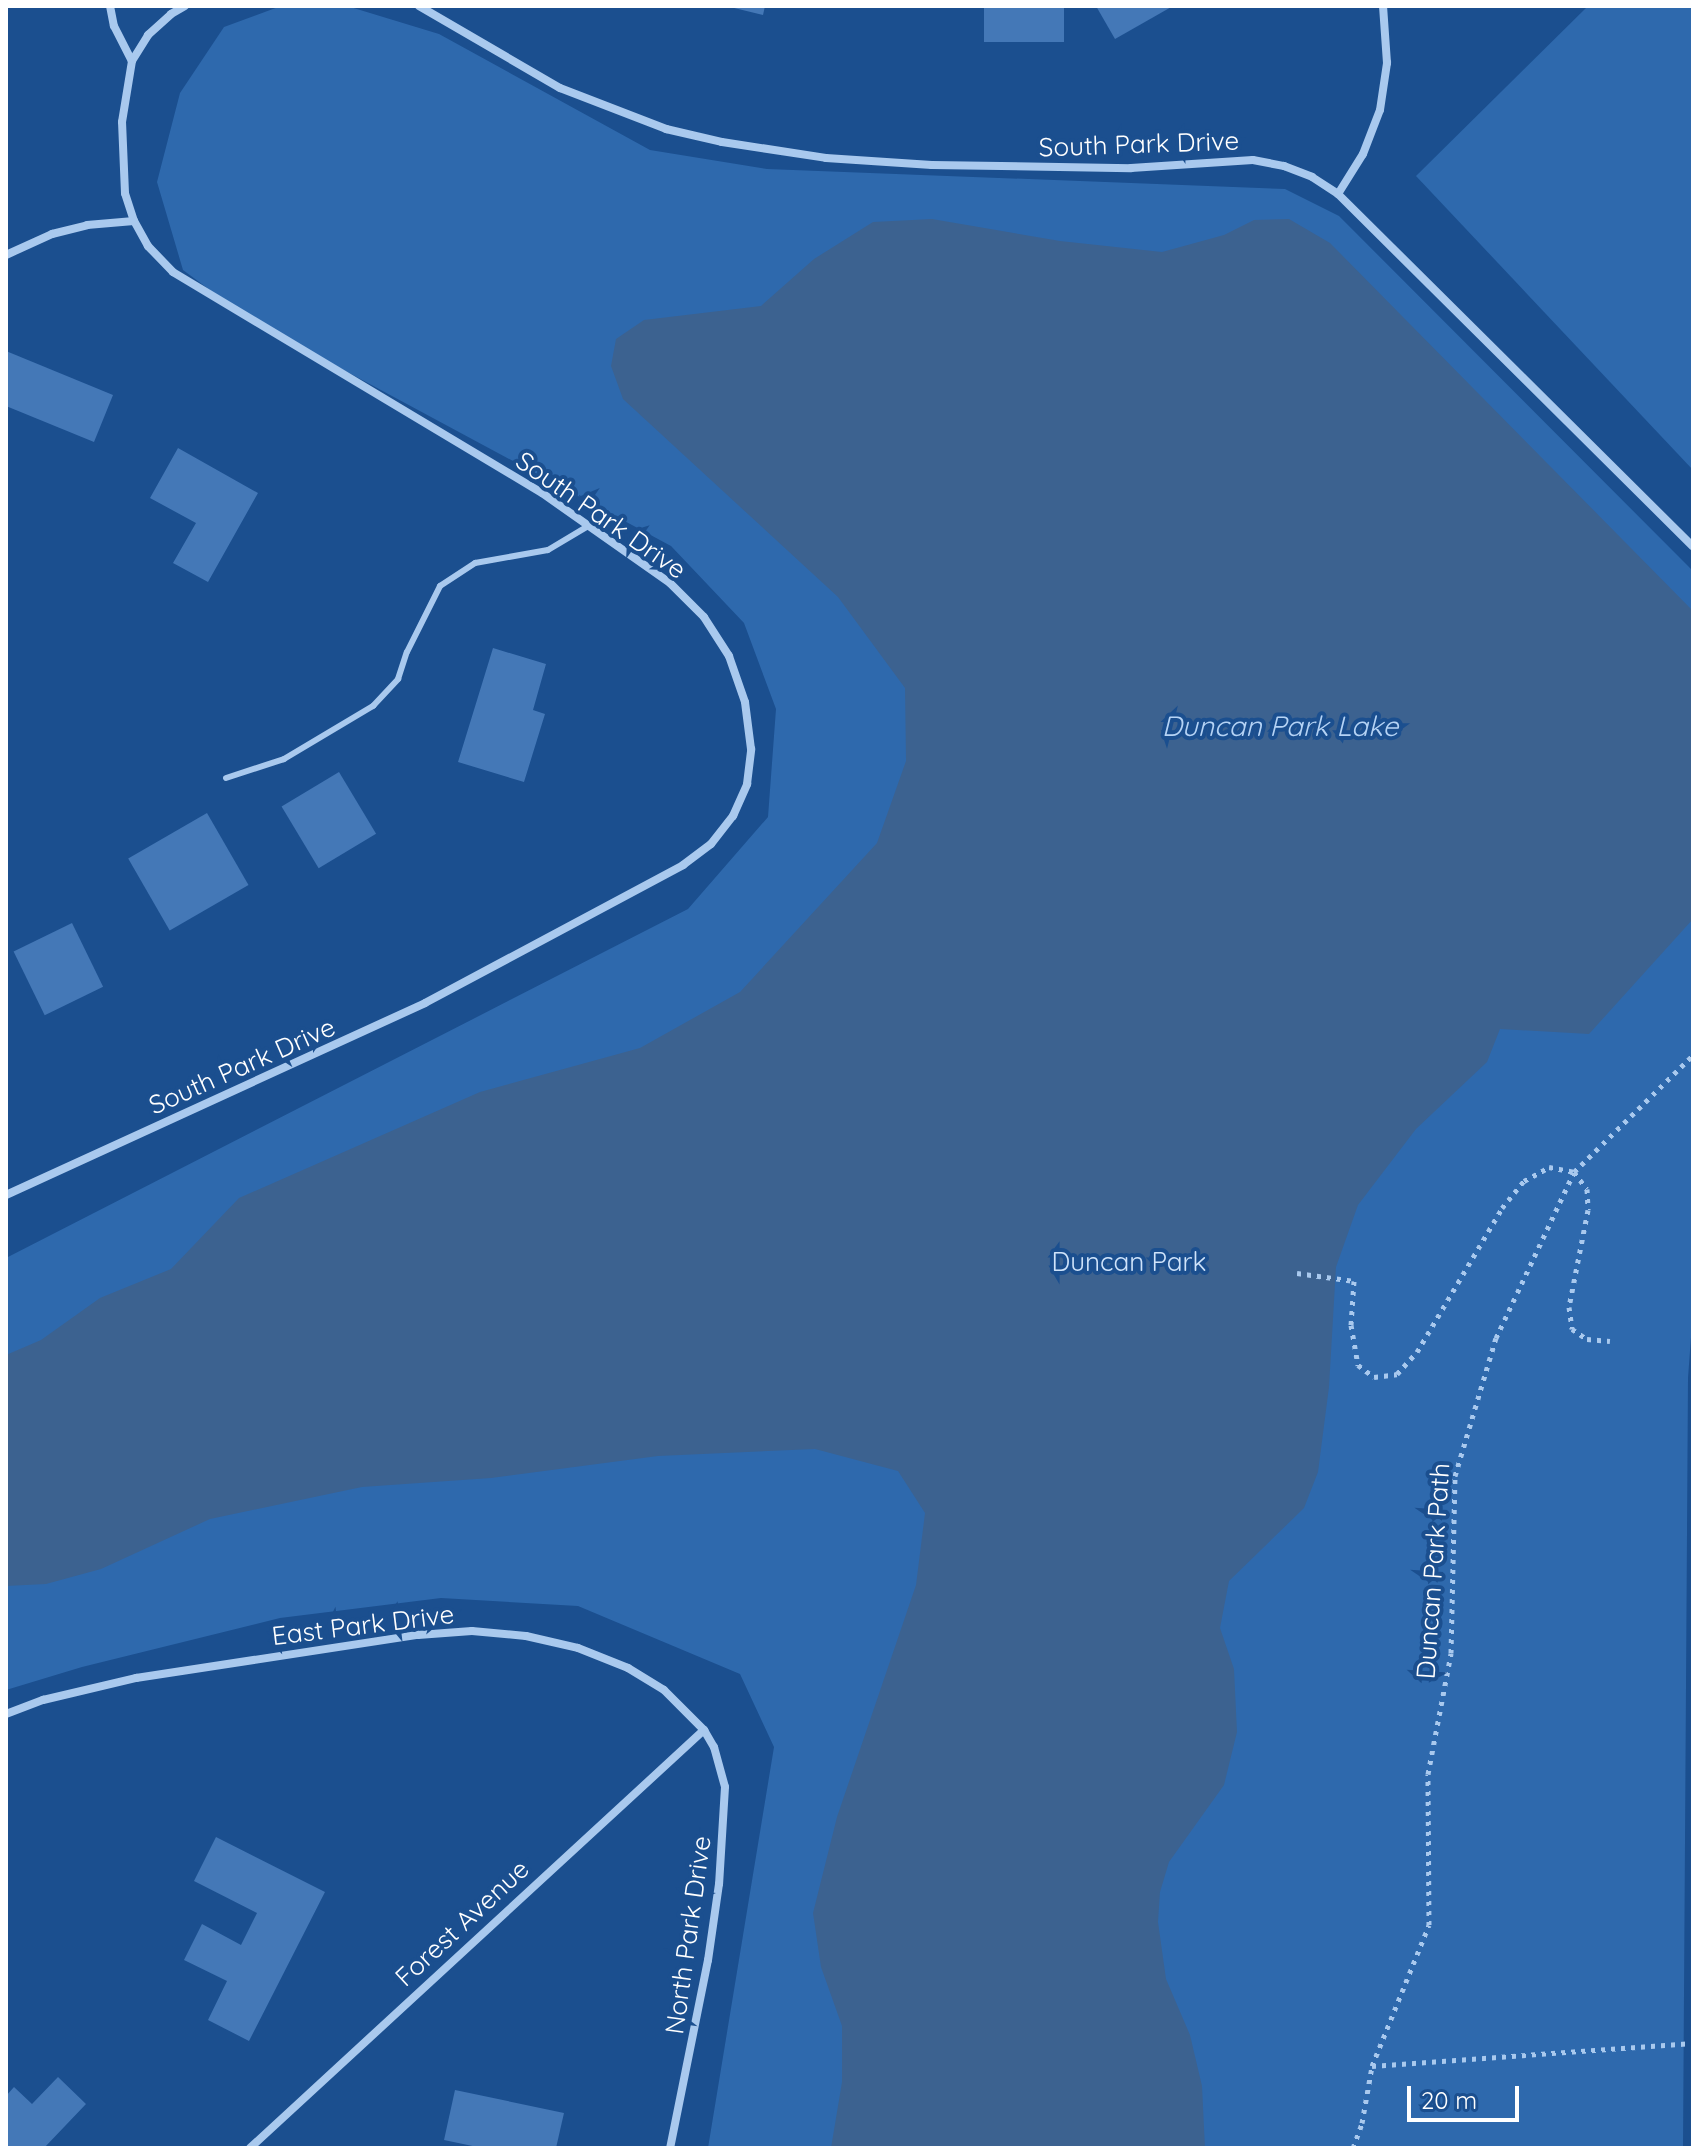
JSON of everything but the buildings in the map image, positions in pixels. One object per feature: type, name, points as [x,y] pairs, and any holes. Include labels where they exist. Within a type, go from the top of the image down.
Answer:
[{"type":"street","points":[[110,6],[114,26],[132,61]]},
{"type":"street","name":"South Park Drive","points":[[6,1195],[425,1003],[683,865],[711,844],[738,805],[747,784],[751,749],[745,702],[729,656],[704,617],[670,583],[590,525],[173,272],[148,246],[134,221],[125,193],[122,122],[132,61],[148,35],[185,6]]},
{"type":"street","name":"South Park Drive","points":[[419,6],[560,88],[666,129],[722,142],[826,158],[932,165],[1131,168],[1253,160],[1284,166],[1312,177],[1338,194],[1693,546]]},
{"type":"street","points":[[1338,194],[1363,154],[1380,110],[1387,63],[1383,6]]},
{"type":"street","points":[[6,255],[19,247],[87,225],[134,221]]},
{"type":"street","name":"East Park Drive","points":[[6,1714],[43,1700],[136,1678],[418,1635],[472,1631],[526,1636],[565,1645],[628,1668],[664,1690],[704,1730]]},
{"type":"street","name":"Forest Avenue","points":[[250,2148],[704,1730]]},
{"type":"street","name":"North Park Drive","points":[[670,2148],[695,2035],[719,1884],[725,1787],[714,1747],[704,1730]]},
{"type":"lane","points":[[226,778],[284,759],[373,706],[398,679],[440,586],[475,563],[548,550],[590,525]]},
{"type":"path","name":"Duncan Park Path","points":[[1353,2148],[1362,2123],[1372,2066],[1429,1925],[1428,1774],[1451,1653],[1455,1476],[1496,1338],[1574,1172],[1693,1055]]},
{"type":"path","points":[[1297,1273],[1354,1281],[1351,1325],[1358,1365],[1374,1377],[1397,1374],[1417,1352],[1502,1208],[1524,1181],[1549,1167],[1574,1172],[1587,1189],[1588,1210],[1569,1307],[1572,1329],[1587,1339],[1610,1341]]},
{"type":"path","points":[[1372,2066],[1693,2043]]},
{"type":"green space","name":"Duncan Park","points":[[281,6],[347,6],[439,34],[650,150],[767,169],[1285,189],[1339,216],[1693,571],[1693,1310],[1688,1378],[1683,2148],[708,2148],[774,1747],[740,1674],[578,1606],[441,1598],[280,1618],[82,1667],[6,1690],[6,1258],[688,909],[768,817],[776,709],[744,623],[671,546],[249,319],[183,270],[157,182],[180,93],[224,27]]},
{"type":"green space","points":[[1588,6],[1693,6],[1693,470],[1416,176]]},
{"type":"water","name":"Duncan Park Lake","points":[[932,219],[1060,241],[1162,252],[1224,235],[1254,220],[1289,219],[1330,243],[1693,611],[1693,919],[1589,1034],[1500,1029],[1487,1062],[1416,1129],[1358,1205],[1336,1267],[1329,1387],[1318,1472],[1304,1508],[1229,1581],[1220,1628],[1234,1669],[1237,1732],[1224,1785],[1169,1862],[1160,1892],[1158,1922],[1166,1979],[1190,2035],[1202,2086],[1205,2148],[831,2148],[842,2082],[842,2026],[821,1967],[813,1913],[837,1817],[916,1585],[925,1513],[898,1471],[815,1449],[658,1456],[491,1478],[362,1487],[210,1519],[101,1569],[46,1584],[6,1586],[6,1355],[41,1340],[100,1298],[171,1269],[239,1198],[480,1092],[640,1048],[740,992],[877,843],[906,761],[905,688],[838,597],[623,399],[611,366],[616,339],[644,320],[761,306],[814,259],[873,222]]}]
